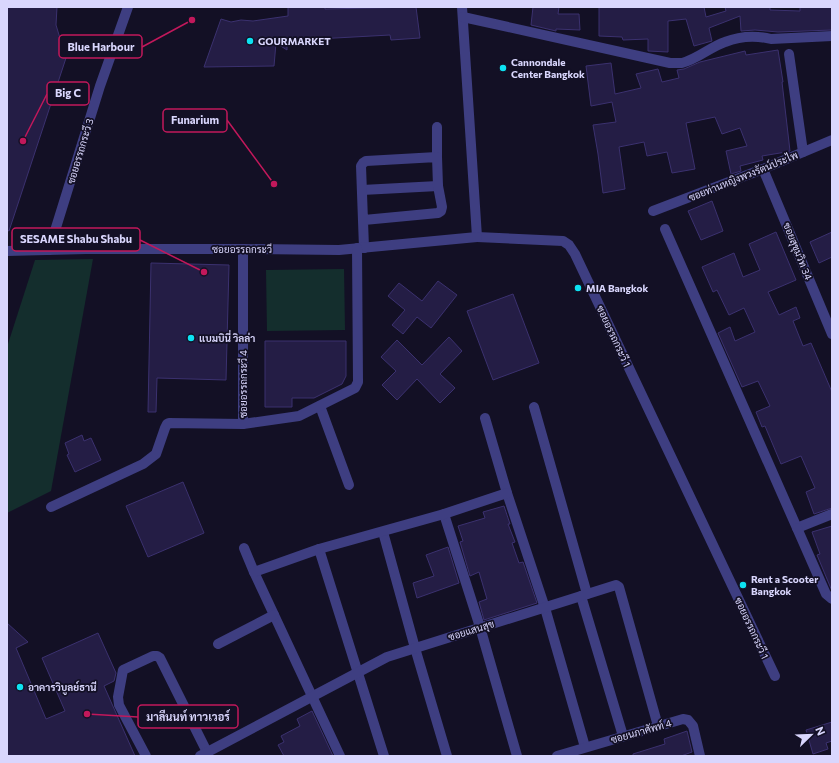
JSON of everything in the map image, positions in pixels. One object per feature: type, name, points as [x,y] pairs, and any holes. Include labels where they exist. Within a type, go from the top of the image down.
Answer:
[{"type":"street","name":"ซอยอรรถกระวี 3","points":[[49,250],[100,86],[128,7]]},
{"type":"street","points":[[477,237],[463,12],[670,64],[683,62],[697,57],[724,42],[746,36],[771,38],[832,36]]},
{"type":"street","points":[[789,54],[803,152]]},
{"type":"street","points":[[364,220],[438,213],[441,211],[442,207],[438,186],[437,127]]},
{"type":"street","name":"ซอยท่านหญิงพวงรัตน์ประไพ","points":[[653,212],[832,140]]},
{"type":"street","points":[[51,507],[143,464],[152,458],[156,454],[165,428],[169,423],[243,424],[299,416],[355,388],[358,382],[361,248],[364,220],[361,166],[364,162],[437,157]]},
{"type":"street","name":"ซอยสุขุมวิท 34","points":[[763,169],[832,334]]},
{"type":"street","points":[[362,190],[438,186]]},
{"type":"street","points":[[665,229],[826,594],[832,599]]},
{"type":"street","name":"ซอยอรรถกระวี","points":[[7,251],[243,249],[339,250],[477,237]]},
{"type":"street","name":"ซอยอรรถกระวี 1","points":[[477,237],[563,240],[572,249],[775,676]]},
{"type":"street","name":"ซอยอรรถกระวี 4","points":[[243,249],[243,424]]},
{"type":"street","points":[[320,406],[349,485]]},
{"type":"street","points":[[534,407],[623,736]]},
{"type":"street","points":[[485,418],[507,493],[545,608],[586,747]]},
{"type":"street","points":[[254,572],[319,549],[444,514],[507,493]]},
{"type":"street","points":[[444,514],[480,627],[517,756]]},
{"type":"street","points":[[797,528],[832,514]]},
{"type":"street","points":[[383,532],[447,756]]},
{"type":"street","points":[[244,548],[340,756]]},
{"type":"street","points":[[319,549],[384,756]]},
{"type":"street","name":"ซอยแสนสุข","points":[[203,754],[387,657],[613,586],[619,587],[658,726]]},
{"type":"street","points":[[218,644],[274,615]]},
{"type":"street","points":[[146,756],[119,705],[118,697],[122,671],[153,656],[160,658],[203,754]]},
{"type":"street","name":"ซอยนภาศัพท์ 4","points":[[557,756],[683,719],[688,720],[693,726],[700,756]]},
{"type":"green space","points":[[93,259],[51,491],[7,513],[7,347],[35,260]]},
{"type":"green space","points":[[344,269],[345,330],[267,331],[266,270]]},
{"type":"building","points":[[7,7],[57,7],[56,25],[66,58],[9,231],[7,230]]},
{"type":"building","points":[[288,7],[325,7],[325,9],[416,7],[420,38],[391,40],[390,35],[287,39],[287,50],[276,43],[274,66],[204,67],[221,19],[231,22],[241,20],[253,21],[288,16]]},
{"type":"building","points":[[533,7],[559,7],[558,14],[579,14],[580,30],[556,29],[556,31],[531,25]]},
{"type":"building","points":[[599,7],[704,7],[706,17],[726,11],[725,7],[770,7],[770,10],[800,11],[800,7],[832,7],[832,30],[778,32],[755,30],[741,31],[740,16],[709,28],[712,41],[694,46],[686,19],[668,21],[668,52],[648,51],[648,39],[623,40],[622,37],[599,36]]},
{"type":"building","points":[[778,50],[790,151],[762,156],[763,160],[740,166],[741,171],[731,174],[726,151],[747,146],[740,128],[722,134],[715,117],[686,123],[695,169],[672,173],[667,152],[647,156],[644,142],[619,147],[625,189],[603,193],[593,125],[616,122],[612,102],[591,106],[586,66],[611,63],[615,94],[641,88],[636,74],[658,69],[662,82],[679,78],[677,70],[684,69],[700,62],[745,51],[746,55]]},
{"type":"building","points":[[712,201],[723,231],[701,240],[688,211]]},
{"type":"building","points":[[776,232],[796,280],[768,292],[779,315],[796,307],[800,318],[793,321],[803,346],[811,343],[832,392],[832,508],[814,514],[806,492],[815,488],[801,456],[781,464],[765,426],[762,427],[756,412],[770,406],[758,381],[742,387],[718,333],[730,327],[735,341],[755,332],[744,308],[729,315],[717,290],[713,292],[702,267],[734,253],[743,277],[760,270],[749,244]]},
{"type":"building","points":[[832,232],[832,257],[819,263],[810,242]]},
{"type":"building","name":"แบมบินี่ วิลล่า","points":[[151,263],[229,265],[226,380],[157,378],[156,412],[148,412]]},
{"type":"building","points":[[438,281],[457,295],[431,328],[417,317],[403,334],[392,325],[405,310],[388,296],[399,283],[422,301]]},
{"type":"building","points":[[513,294],[539,363],[493,380],[467,311]]},
{"type":"building","points":[[449,337],[462,351],[440,374],[455,388],[440,403],[417,379],[397,400],[382,385],[396,371],[381,357],[397,340],[422,365]]},
{"type":"building","points":[[265,341],[346,341],[346,376],[342,384],[314,398],[292,398],[292,407],[265,407]]},
{"type":"building","points":[[82,435],[84,441],[91,438],[101,460],[75,472],[67,455],[69,454],[65,443]]},
{"type":"building","points":[[183,482],[204,533],[148,557],[126,506]]},
{"type":"building","points":[[504,506],[510,524],[508,524],[515,542],[512,543],[519,563],[523,562],[537,603],[484,620],[479,602],[487,599],[479,572],[470,576],[460,542],[463,541],[458,526],[485,518],[483,512]]},
{"type":"building","points":[[832,526],[832,591],[817,555],[820,554],[812,532]]},
{"type":"building","points":[[448,547],[459,583],[417,598],[413,583],[434,576],[426,555]]},
{"type":"building","points":[[7,623],[28,642],[16,648],[46,719],[65,711],[42,658],[98,633],[116,673],[114,681],[104,686],[135,756],[7,756]]},
{"type":"building","points":[[312,711],[333,756],[284,756],[278,745],[284,742],[281,736],[300,726],[297,719]]},
{"type":"building","points":[[832,722],[832,741],[826,743],[828,749],[813,754],[806,730]]},
{"type":"building","points":[[687,731],[692,752],[681,756],[633,756],[633,754],[665,744],[664,739]]},
{"type":"place","name":"Blue Harbour","points":[[192,20]]},
{"type":"place","name":"GOURMARKET","points":[[250,41]]},
{"type":"place","name":"Cannondale Center Bangkok","points":[[503,68]]},
{"type":"place","name":"Big C","points":[[23,141]]},
{"type":"place","name":"Funarium","points":[[274,184]]},
{"type":"place","name":"SESAME Shabu Shabu","points":[[204,272]]},
{"type":"place","name":"MIA Bangkok","points":[[578,288]]},
{"type":"place","name":"แบมบินี่ วิลล่า","points":[[191,338]]},
{"type":"place","name":"Rent a Scooter Bangkok","points":[[743,585]]},
{"type":"place","name":"อาคารวิบูลย์ธานี","points":[[20,687]]},
{"type":"place","name":"มาลีนนท์ ทาวเวอร์","points":[[87,714]]}]
